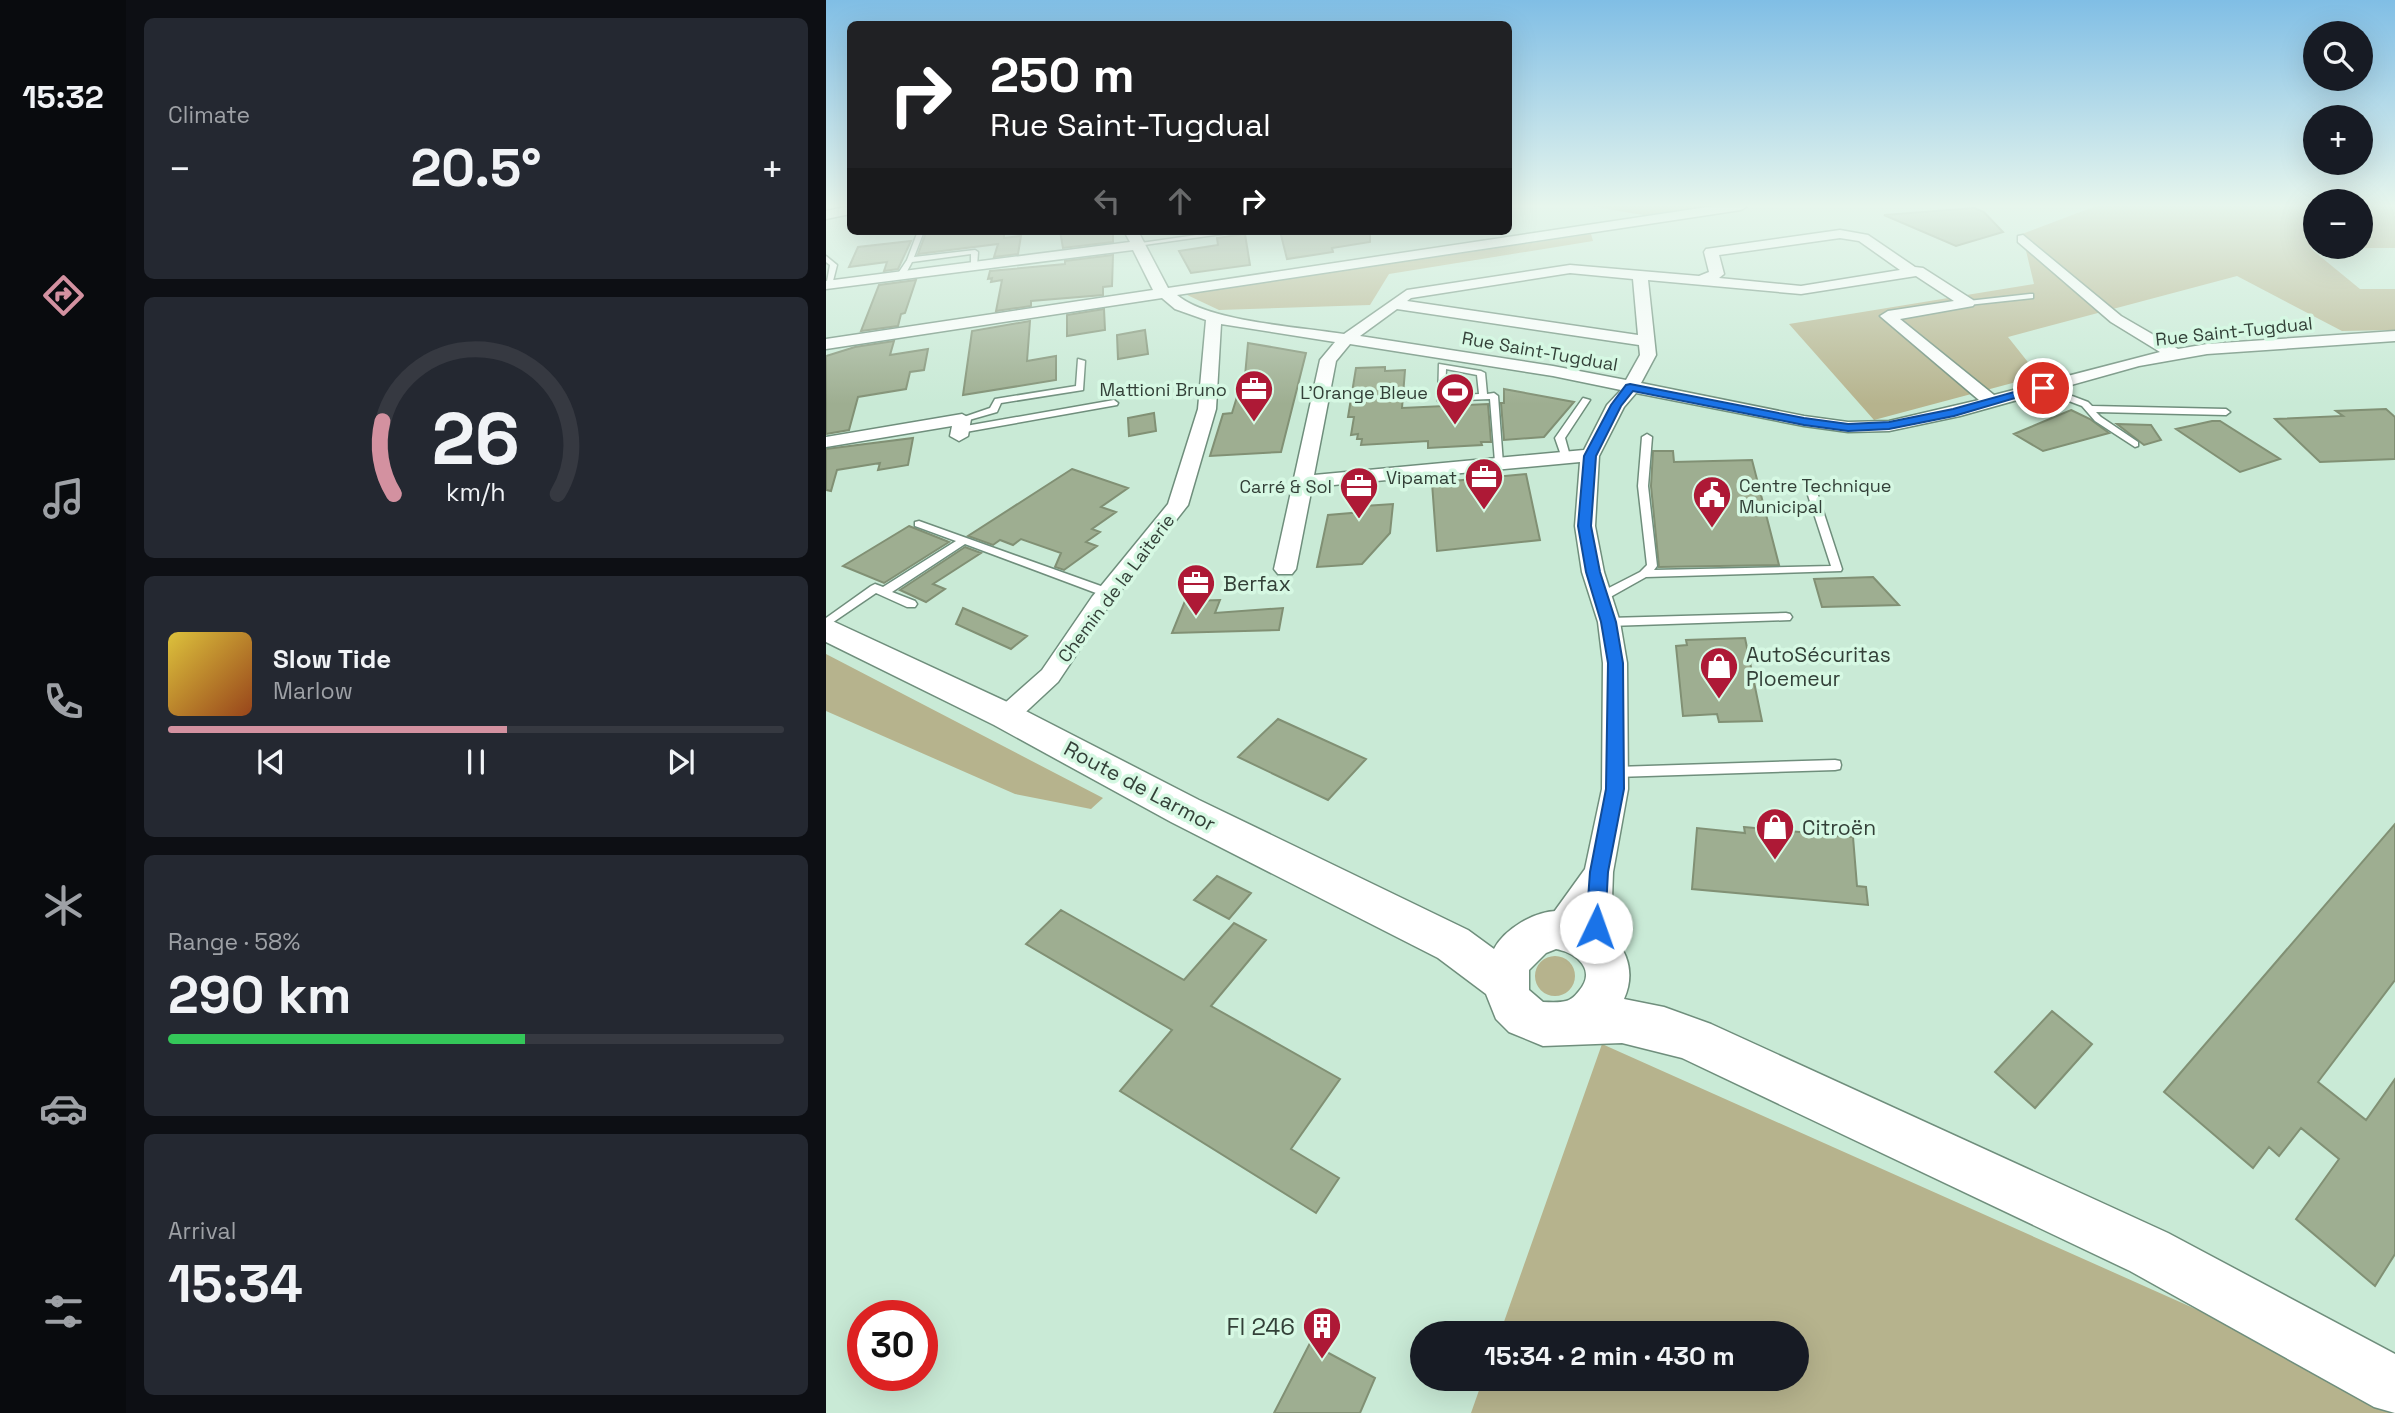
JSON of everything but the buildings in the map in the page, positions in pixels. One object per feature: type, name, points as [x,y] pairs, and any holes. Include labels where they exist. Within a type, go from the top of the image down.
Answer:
[{"type":"main road","name":"Route de Larmor","points":[[826,629],[1006,716],[1185,811],[1453,944],[1505,982]]},
{"type":"main road","name":"Route de Larmor","points":[[1453,944],[1498,945],[1543,933]]},
{"type":"main road","points":[[1654,1024],[1581,934],[1543,933],[1511,956],[1505,982],[1508,995],[1515,1007],[1527,1018],[1542,1024],[1558,1025],[1604,1018],[1654,1024],[1695,1040],[2149,1252],[2395,1387]]},
{"type":"main road","points":[[1574,1021],[1589,1013],[1600,1002],[1606,988],[1604,962]]},
{"type":"street","points":[[827,285],[926,272]]},
{"type":"street","points":[[1152,272],[1163,292],[1180,306],[1214,318]]},
{"type":"street","points":[[826,344],[1298,272]]},
{"type":"street","points":[[1285,569],[1328,360],[1347,339],[1407,294],[1557,272]]},
{"type":"street","points":[[1593,272],[1801,290],[1913,272]]},
{"type":"street","points":[[1701,281],[1716,272]]},
{"type":"street","points":[[1919,272],[1968,303]]},
{"type":"street","points":[[2061,272],[2116,319],[2176,355]]},
{"type":"street","points":[[1604,962],[1596,927],[1599,872],[1616,772],[1615,663],[1609,622],[1593,572],[1584,526],[1590,456],[1616,405],[1648,355],[1640,276]]},
{"type":"street","points":[[1968,303],[1888,316],[1992,402]]},
{"type":"street","points":[[1394,304],[1647,341]]},
{"type":"street","name":"Rue Saint-Tugdual","points":[[1214,318],[1553,371],[1804,421],[1848,427],[1889,426],[1992,402],[2137,361],[2207,349],[2395,337]]},
{"type":"street","name":"Chemin de la Laiterie","points":[[1006,716],[1050,676],[1108,593],[1178,505],[1206,409],[1214,318]]},
{"type":"street","points":[[826,442],[961,428]]},
{"type":"street","points":[[1303,482],[1565,456],[1590,456]]},
{"type":"street","points":[[1543,933],[1584,896],[1599,872]]},
{"type":"lane","points":[[1968,303],[2030,296]]},
{"type":"lane","points":[[961,428],[994,410],[999,401],[1080,388],[1081,361]]},
{"type":"lane","points":[[1483,397],[1482,373],[1443,366],[1441,399],[1483,397],[1494,396],[1500,462]]},
{"type":"lane","points":[[2043,388],[2085,404],[2098,419],[2135,444]]},
{"type":"lane","points":[[1565,456],[1560,438],[1586,400]]},
{"type":"lane","points":[[961,428],[1114,402]]},
{"type":"lane","points":[[2090,410],[2226,412]]},
{"type":"lane","points":[[1601,597],[1644,574],[1652,566],[1641,500],[1642,465],[1647,437]]},
{"type":"lane","points":[[1644,574],[1837,569],[1809,483]]},
{"type":"lane","points":[[919,524],[1108,593]]},
{"type":"lane","points":[[884,592],[963,541]]},
{"type":"lane","points":[[826,623],[874,588],[911,604]]},
{"type":"lane","points":[[1609,622],[1786,617]]},
{"type":"lane","points":[[1616,772],[1835,765]]},
{"type":"shaded area","points":[[1334,272],[1402,272],[1389,274],[1370,305],[1219,310],[1185,294]]},
{"type":"shaded area","points":[[2031,272],[2339,272],[2360,289],[2395,289],[2395,330],[2342,331],[2237,276],[2008,337],[2039,376],[1874,420],[1789,324],[2034,284]]},
{"type":"shaded area","points":[[826,654],[1103,798],[1091,809],[1015,794],[826,711]]},
{"type":"shaded area","points":[[1555,956],[1563,957],[1569,962],[1574,968],[1574,984],[1569,990],[1563,995],[1555,996],[1547,995],[1541,990],[1536,984],[1535,976],[1536,968],[1541,962],[1547,957]]},
{"type":"shaded area","points":[[1602,1044],[2395,1398],[2395,1413],[1471,1413],[1479,1391],[1809,1391],[1809,1321],[1504,1321]]},
{"type":"place","name":"Mattioni Bruno","points":[[1254,423]]},
{"type":"place","name":"L'Orange Bleue","points":[[1455,426]]},
{"type":"place","name":"Vipamat","points":[[1484,511]]},
{"type":"place","name":"Carré & Sol","points":[[1359,520]]},
{"type":"place","name":"Centre Technique Municipal","points":[[1712,529]]},
{"type":"place","name":"Berfax","points":[[1196,617]]},
{"type":"place","name":"AutoSécuritas Ploemeur","points":[[1719,700]]},
{"type":"place","name":"Citroën","points":[[1775,861]]},
{"type":"place","name":"Fl 246","points":[[1322,1360]]},
{"type":"route","points":[[1596,927],[1599,872],[1615,789],[1615,663],[1609,622],[1593,572],[1584,526],[1590,456],[1616,405],[1630,387],[1848,427],[1889,426],[2043,388]]}]
